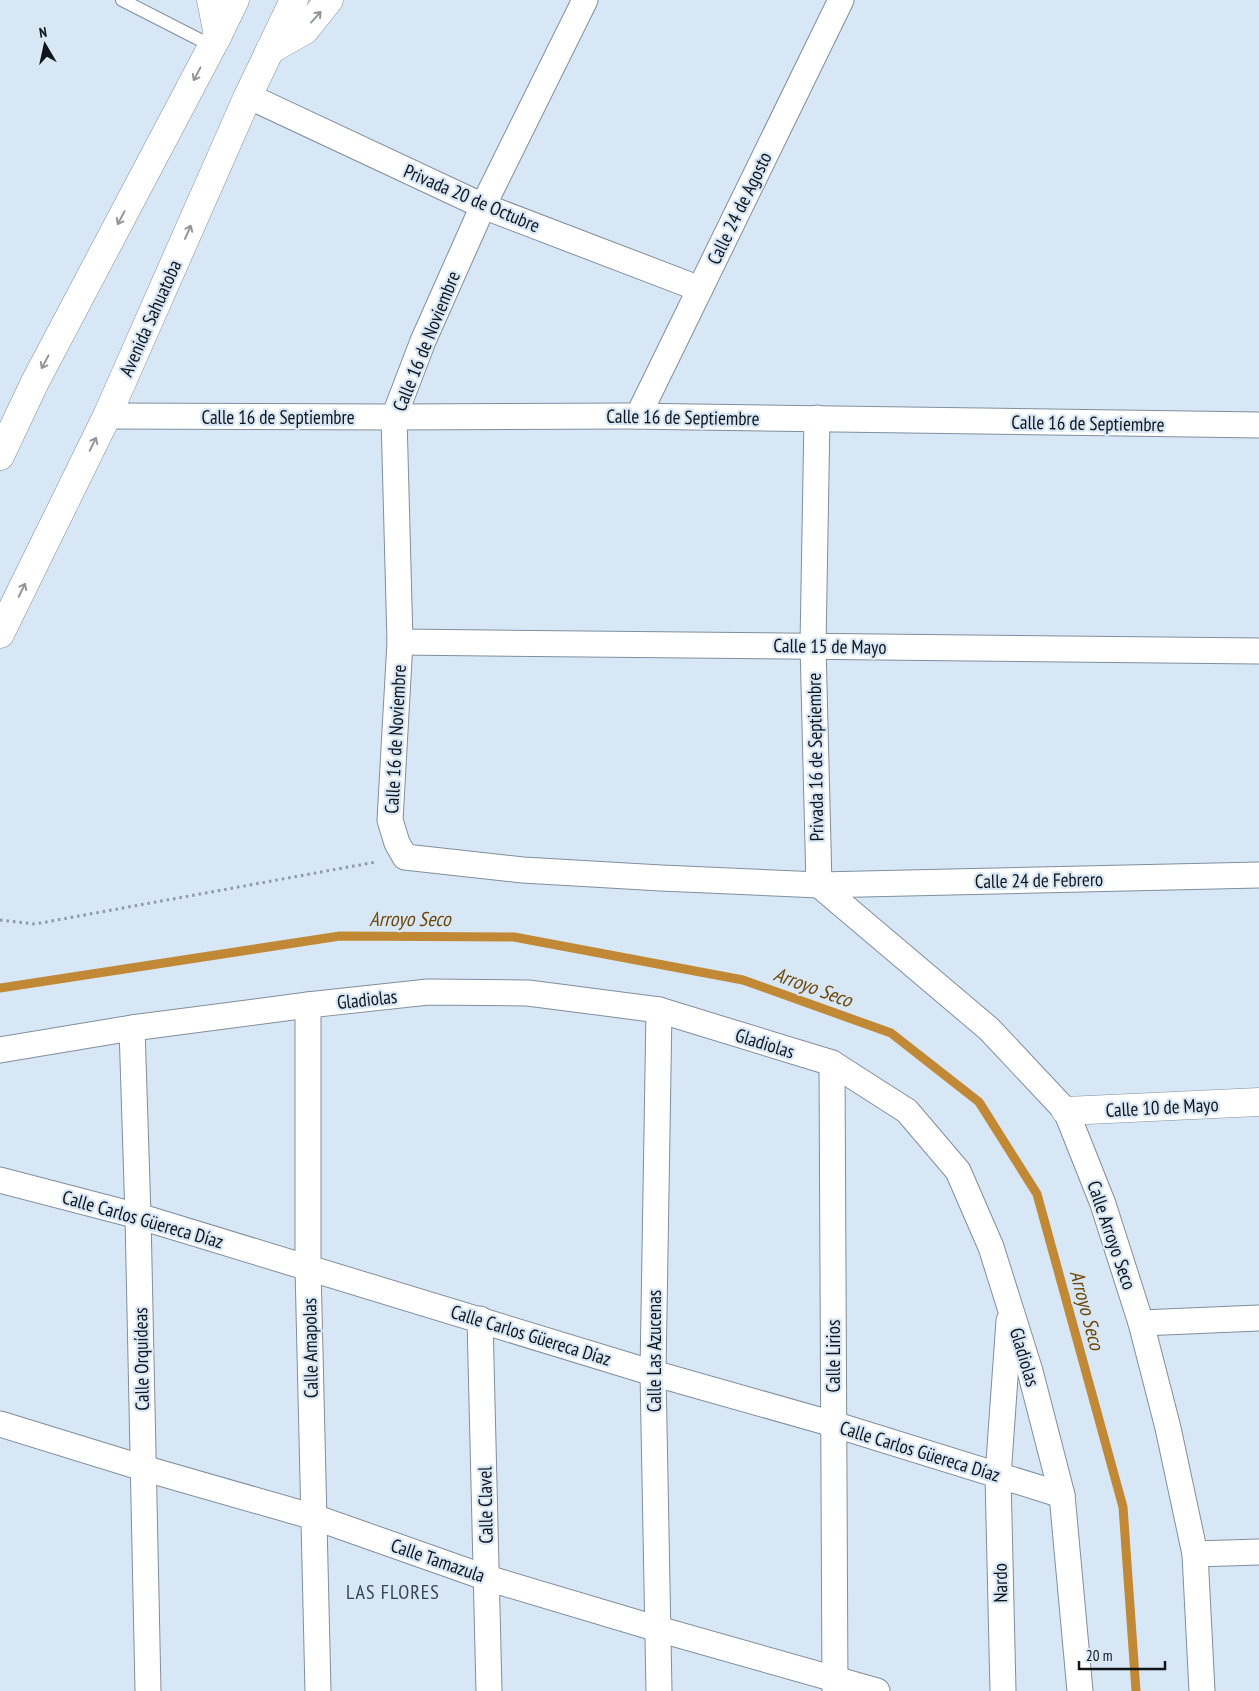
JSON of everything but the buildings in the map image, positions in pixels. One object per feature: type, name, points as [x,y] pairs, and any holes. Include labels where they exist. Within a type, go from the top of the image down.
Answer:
[{"type":"main road","points":[[211,0],[215,41]]},
{"type":"main road","points":[[0,456],[35,382],[235,0]]},
{"type":"main road","name":"Avenida Sahuatoba","points":[[0,634],[107,416],[248,96],[294,0]]},
{"type":"main road","points":[[270,50],[305,30],[330,0]]},
{"type":"main road","name":"Calle 10 de Mayo","points":[[1066,1111],[1259,1102]]},
{"type":"street","name":"Calle 16 de Noviembre","points":[[405,857],[397,844],[390,820],[400,642],[394,417],[423,341],[483,206],[585,0]]},
{"type":"street","name":"Calle 24 de Agosto","points":[[638,416],[841,0]]},
{"type":"street","name":"Privada 20 de Octubre","points":[[248,96],[483,206],[700,289]]},
{"type":"street","name":"Calle 16 de Septiembre","points":[[107,416],[638,416],[1259,425]]},
{"type":"street","name":"Privada 16 de Septiembre","points":[[817,418],[813,645],[819,885]]},
{"type":"street","name":"Calle 15 de Mayo","points":[[400,642],[1259,651]]},
{"type":"street","points":[[405,857],[523,870],[819,885]]},
{"type":"street","name":"Calle 24 de Febrero","points":[[819,885],[1259,875]]},
{"type":"street","name":"Calle Arroyo Seco","points":[[819,885],[989,1029],[1066,1111],[1103,1204],[1141,1323],[1168,1428],[1195,1554],[1202,1691]]},
{"type":"street","name":"Gladiolas","points":[[0,1050],[132,1028],[308,1005],[428,992],[528,992],[659,1010],[832,1063],[907,1112],[958,1171],[991,1247],[1030,1371],[1062,1495],[1080,1691]]},
{"type":"street","name":"Calle Amapolas","points":[[308,1005],[308,1268],[318,1691]]},
{"type":"street","name":"Calle Las Azucenas","points":[[659,1010],[653,1373],[659,1691]]},
{"type":"street","name":"Calle Orquídeas","points":[[132,1028],[148,1691]]},
{"type":"street","name":"Calle Lirios","points":[[832,1063],[835,1685]]},
{"type":"street","name":"Calle Carlos Güereca Díaz","points":[[0,1180],[138,1216],[653,1373],[833,1424],[1062,1495]]},
{"type":"street","name":"Nardo","points":[[1002,1691],[998,1476],[1010,1307]]},
{"type":"street","points":[[1141,1323],[1259,1318]]},
{"type":"street","name":"Calle Clavel","points":[[480,1320],[489,1691]]},
{"type":"street","name":"Calle Tamazula","points":[[0,1424],[143,1468],[314,1517],[486,1578],[658,1629],[835,1685],[877,1691]]},
{"type":"street","points":[[1195,1554],[1259,1552]]},
{"type":"lane","points":[[122,0],[215,41]]},
{"type":"path","points":[[0,920],[36,924],[405,857]]},
{"type":"waterway","name":"Arroyo Seco","points":[[0,988],[340,936],[514,937],[743,980],[891,1033],[979,1102],[1037,1194],[1123,1507],[1136,1691]]},
{"type":"district","name":"LAS FLORES","points":[[393,1592]]}]
